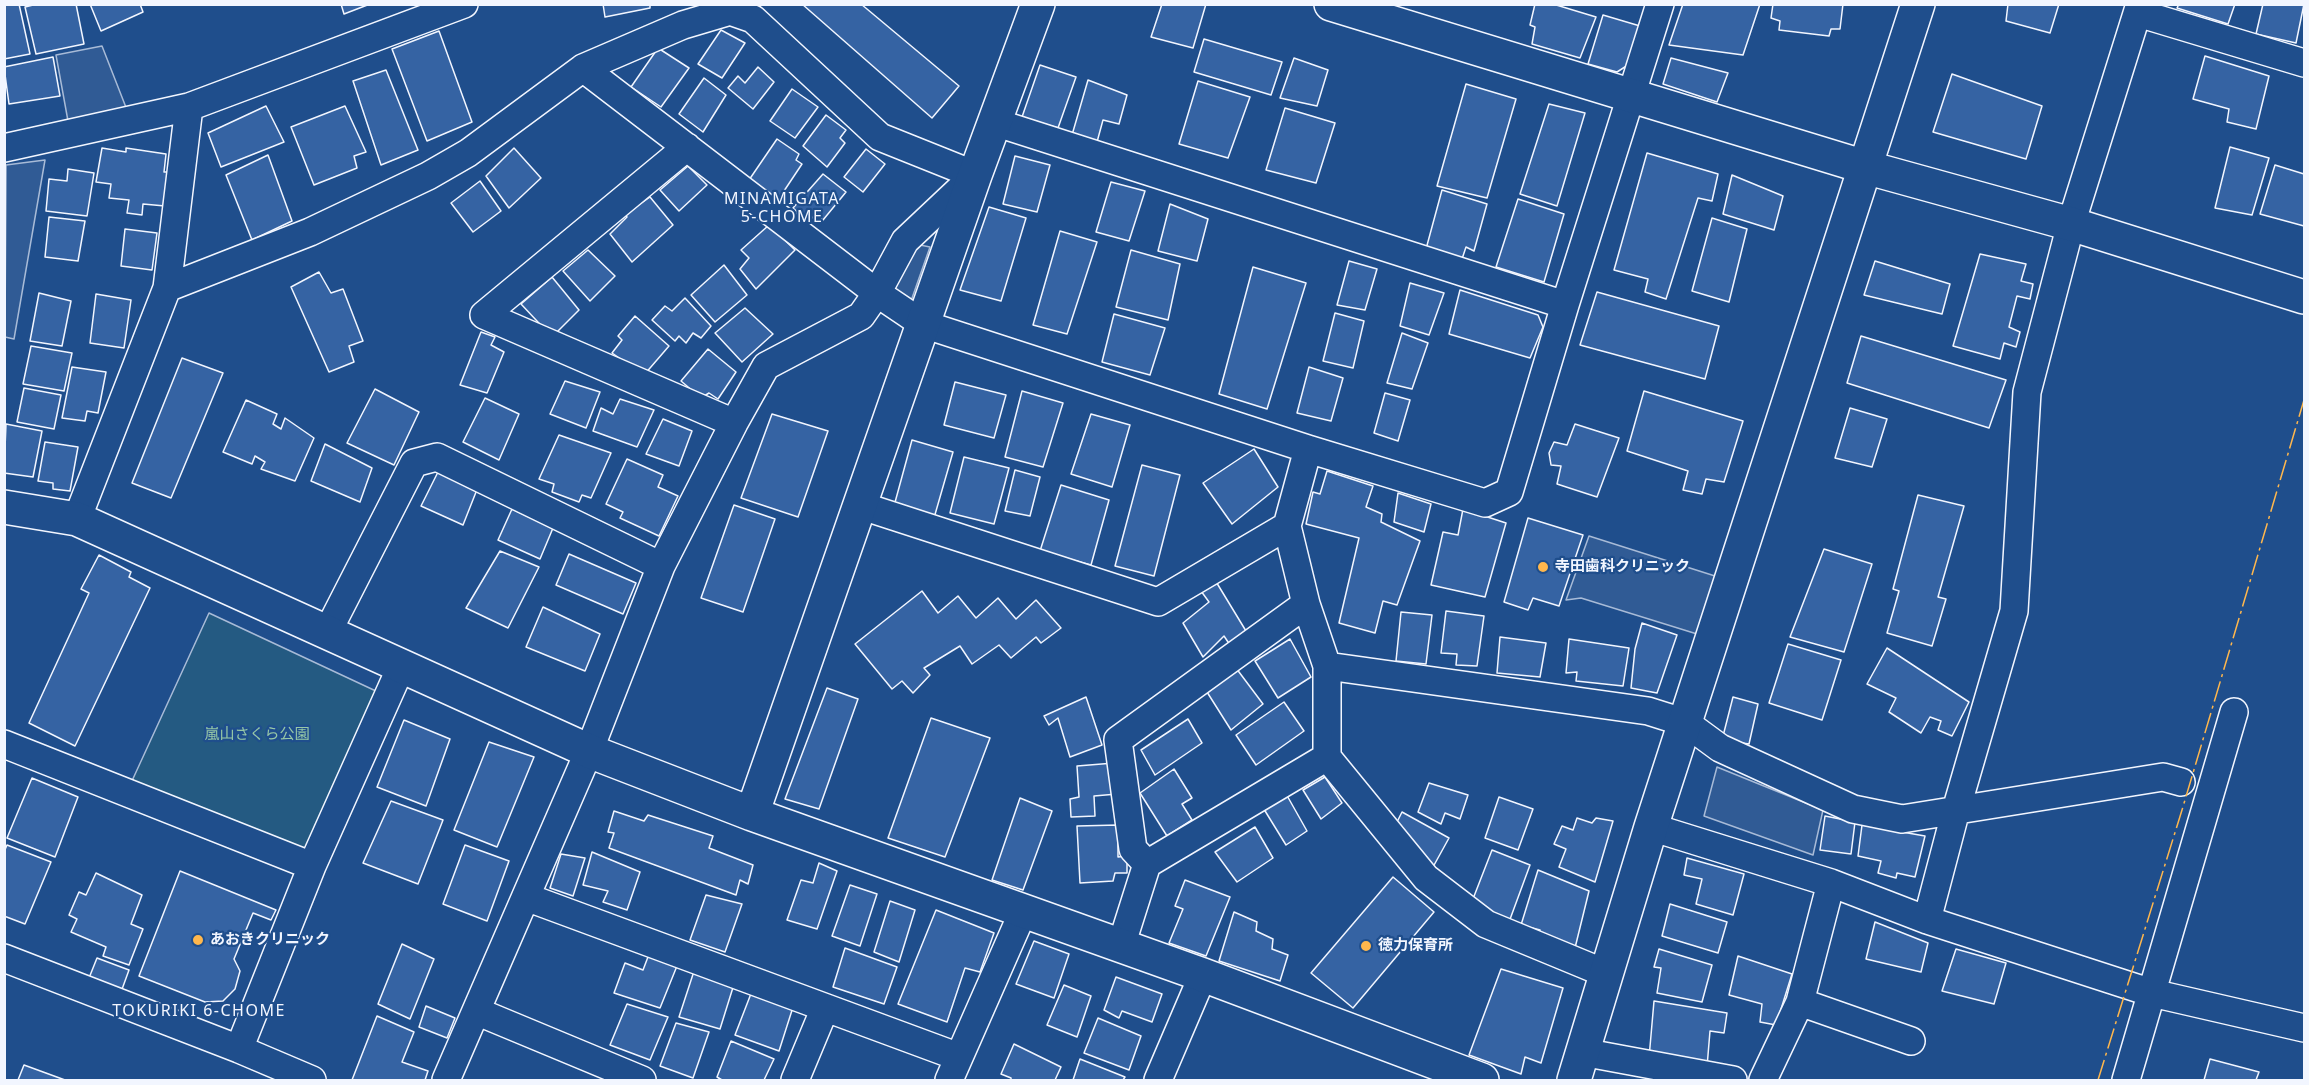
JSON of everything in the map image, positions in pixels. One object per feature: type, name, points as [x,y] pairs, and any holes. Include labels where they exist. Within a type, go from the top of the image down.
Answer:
[{"type":"street","points":[[4,148],[189,107],[464,4]]},
{"type":"street","points":[[752,814],[975,175],[1038,4]]},
{"type":"street","points":[[1331,4],[1866,167],[2071,224],[2304,297]]},
{"type":"street","points":[[583,68],[877,294],[923,324],[1485,503],[1509,492],[1660,4]]},
{"type":"street","points":[[1733,1080],[1578,1066],[1651,827],[1918,4]]},
{"type":"street","points":[[1927,920],[1956,810],[2014,611],[2027,392],[2071,224],[2139,9],[2304,63]]},
{"type":"street","points":[[167,288],[310,232],[428,176],[468,153],[583,68],[680,15],[730,11],[753,20],[880,136],[975,175]]},
{"type":"street","points":[[77,519],[167,288],[189,107]]},
{"type":"street","points":[[994,122],[1565,305]]},
{"type":"street","points":[[687,147],[484,315],[734,423]]},
{"type":"street","points":[[446,1080],[589,752],[661,566],[734,423],[766,366],[861,316],[877,294],[905,241],[975,175]]},
{"type":"street","points":[[1308,448],[1287,526],[1306,604],[1327,666],[1327,757],[1426,878],[1486,924],[1606,974]]},
{"type":"street","points":[[328,631],[414,463],[436,457],[661,566]]},
{"type":"street","points":[[859,505],[1158,602],[1287,526]]},
{"type":"street","points":[[4,507],[77,519],[328,631],[401,667],[589,752],[752,814],[1203,975],[1482,1080]]},
{"type":"street","points":[[1147,864],[1133,849],[1118,740],[1306,604]]},
{"type":"street","points":[[1327,666],[1648,711],[1686,723],[1719,748],[1853,809],[1902,819],[2163,777],[2181,782]]},
{"type":"street","points":[[239,1049],[312,866],[401,667]]},
{"type":"street","points":[[2126,1080],[2234,712]]},
{"type":"street","points":[[4,744],[312,866]]},
{"type":"street","points":[[1121,946],[1147,864],[1327,757]]},
{"type":"street","points":[[1651,827],[1831,883],[1927,920],[2152,993],[2304,1028]]},
{"type":"street","points":[[1763,1080],[1800,1002],[1831,883]]},
{"type":"street","points":[[526,897],[825,1008],[954,1069],[1023,912]]},
{"type":"street","points":[[4,958],[239,1049],[312,1080]]},
{"type":"street","points":[[1158,1080],[1203,975]]},
{"type":"street","points":[[1800,1002],[1911,1041]]},
{"type":"street","points":[[795,1080],[825,1008]]},
{"type":"street","points":[[476,1011],[642,1080]]},
{"type":"green space","name":"嵐山さくら公園","points":[[209,613],[378,692],[308,851],[131,783]]},
{"type":"shaded area","points":[[102,46],[127,110],[68,121],[56,55]]},
{"type":"shaded area","points":[[45,160],[14,339],[5,337],[6,165]]},
{"type":"shaded area","points":[[910,243],[930,247],[911,301],[883,294]]},
{"type":"shaded area","points":[[1589,536],[1715,576],[1697,634],[1581,598],[1566,600]]},
{"type":"shaded area","points":[[1717,767],[1823,810],[1813,855],[1704,816]]},
{"type":"building","points":[[4,4],[19,4],[30,54],[4,59]]},
{"type":"building","points":[[37,4],[76,4],[84,44],[36,54],[25,7]]},
{"type":"building","points":[[90,4],[140,4],[143,12],[101,31]]},
{"type":"building","points":[[341,4],[370,4],[344,14]]},
{"type":"building","points":[[603,4],[650,4],[650,8],[605,17]]},
{"type":"building","points":[[802,4],[861,4],[959,86],[932,118]]},
{"type":"building","points":[[1162,4],[1206,4],[1193,48],[1151,37]]},
{"type":"building","points":[[1535,4],[1553,4],[1596,17],[1580,58],[1532,44],[1535,27],[1530,25]]},
{"type":"building","points":[[1683,4],[1760,4],[1743,55],[1669,45]]},
{"type":"building","points":[[1773,4],[1843,4],[1840,29],[1831,29],[1829,36],[1779,30],[1780,21],[1771,18]]},
{"type":"building","points":[[2008,4],[2059,4],[2050,33],[2006,21]]},
{"type":"building","points":[[2179,4],[2235,4],[2228,24],[2177,8]]},
{"type":"building","points":[[2263,4],[2304,4],[2296,43],[2256,34]]},
{"type":"building","points":[[1603,15],[1640,26],[1628,65],[1617,72],[1588,64]]},
{"type":"building","points":[[721,30],[745,43],[722,78],[698,64]]},
{"type":"building","points":[[439,31],[472,122],[427,141],[392,49]]},
{"type":"building","points":[[1204,39],[1282,62],[1271,95],[1194,72]]},
{"type":"building","points":[[658,48],[689,68],[661,107],[631,87]]},
{"type":"building","points":[[2205,56],[2269,76],[2256,129],[2227,122],[2229,109],[2193,99]]},
{"type":"building","points":[[53,57],[60,96],[9,104],[4,67]]},
{"type":"building","points":[[1294,58],[1328,70],[1317,106],[1280,98]]},
{"type":"building","points":[[1671,58],[1728,73],[1717,102],[1663,84]]},
{"type":"building","points":[[1040,65],[1076,77],[1058,128],[1022,117]]},
{"type":"building","points":[[758,67],[774,82],[753,109],[728,88],[738,76],[745,83]]},
{"type":"building","points":[[386,70],[418,150],[381,165],[353,81]]},
{"type":"building","points":[[1952,74],[2042,106],[2026,159],[1933,132]]},
{"type":"building","points":[[704,78],[726,95],[703,132],[679,114]]},
{"type":"building","points":[[1088,80],[1127,95],[1119,124],[1103,120],[1097,142],[1072,135]]},
{"type":"building","points":[[1198,81],[1250,97],[1228,158],[1179,144]]},
{"type":"building","points":[[1466,84],[1516,99],[1487,198],[1437,186]]},
{"type":"building","points":[[792,89],[818,107],[795,138],[770,121]]},
{"type":"building","points":[[1549,104],[1585,113],[1557,206],[1520,194]]},
{"type":"building","points":[[266,106],[284,142],[221,167],[208,133]]},
{"type":"building","points":[[345,106],[366,152],[354,156],[357,168],[314,185],[291,127]]},
{"type":"building","points":[[1285,108],[1335,123],[1316,183],[1266,170]]},
{"type":"building","points":[[826,115],[846,130],[840,138],[845,143],[827,167],[803,146]]},
{"type":"building","points":[[777,139],[799,154],[796,160],[802,164],[778,200],[749,180]]},
{"type":"building","points":[[2230,147],[2269,158],[2252,215],[2215,208]]},
{"type":"building","points":[[102,148],[126,152],[126,148],[166,154],[164,172],[170,172],[165,206],[143,204],[142,215],[127,213],[129,200],[109,198],[111,184],[96,182]]},
{"type":"building","points":[[514,148],[541,178],[509,208],[486,176]]},
{"type":"building","points":[[866,149],[885,164],[863,192],[844,177]]},
{"type":"building","points":[[1647,153],[1718,174],[1712,201],[1698,198],[1666,299],[1645,292],[1648,279],[1614,270]]},
{"type":"building","points":[[268,155],[292,221],[252,240],[226,175]]},
{"type":"building","points":[[1015,156],[1050,165],[1037,212],[1003,204]]},
{"type":"building","points":[[2275,165],[2304,174],[2304,226],[2260,214]]},
{"type":"building","points":[[688,166],[707,185],[679,211],[660,190]]},
{"type":"building","points":[[68,169],[94,173],[87,216],[46,211],[49,179],[67,181]]},
{"type":"building","points":[[823,174],[846,192],[823,220],[814,216],[808,222],[793,208]]},
{"type":"building","points":[[1732,175],[1783,196],[1774,230],[1723,214]]},
{"type":"building","points":[[480,181],[501,211],[473,232],[451,203]]},
{"type":"building","points":[[1111,182],[1145,191],[1129,241],[1096,232]]},
{"type":"building","points":[[1442,190],[1487,204],[1474,251],[1466,247],[1462,259],[1426,249]]},
{"type":"building","points":[[650,197],[673,225],[632,262],[610,234],[627,217],[623,212],[635,200],[640,204]]},
{"type":"building","points":[[1518,199],[1564,214],[1544,282],[1496,267]]},
{"type":"building","points":[[1170,204],[1208,219],[1197,261],[1158,251]]},
{"type":"building","points":[[989,207],[1026,218],[1001,301],[960,290]]},
{"type":"building","points":[[49,217],[85,221],[78,261],[45,257]]},
{"type":"building","points":[[1712,218],[1747,229],[1729,302],[1692,291]]},
{"type":"building","points":[[769,225],[795,250],[756,289],[740,269],[749,258],[741,250]]},
{"type":"building","points":[[125,229],[157,233],[152,270],[121,266]]},
{"type":"building","points":[[1060,231],[1097,242],[1067,334],[1033,325]]},
{"type":"building","points":[[588,250],[615,276],[590,301],[563,271]]},
{"type":"building","points":[[1131,250],[1180,264],[1168,320],[1116,307]]},
{"type":"building","points":[[1980,254],[2026,264],[2021,281],[2033,284],[2030,299],[2017,296],[2009,327],[2020,332],[2016,347],[2004,343],[2000,359],[1953,346]]},
{"type":"building","points":[[1349,261],[1377,269],[1365,310],[1337,305]]},
{"type":"building","points":[[1875,261],[1950,284],[1942,314],[1864,295]]},
{"type":"building","points":[[724,265],[747,295],[715,322],[691,295]]},
{"type":"building","points":[[1253,267],[1306,283],[1267,409],[1219,394]]},
{"type":"building","points":[[319,272],[331,293],[343,289],[363,341],[349,346],[354,362],[329,372],[291,287]]},
{"type":"building","points":[[552,277],[579,310],[552,337],[521,304]]},
{"type":"building","points":[[1410,283],[1444,293],[1429,335],[1400,326]]},
{"type":"building","points":[[1460,290],[1538,315],[1543,327],[1530,358],[1449,334]]},
{"type":"building","points":[[1597,292],[1719,326],[1705,379],[1580,345]]},
{"type":"building","points":[[39,293],[71,301],[62,346],[30,341]]},
{"type":"building","points":[[96,294],[131,300],[124,348],[90,343]]},
{"type":"building","points":[[685,298],[711,326],[701,338],[693,333],[686,343],[679,336],[675,341],[652,320],[665,306],[672,311]]},
{"type":"building","points":[[745,308],[773,334],[742,362],[715,333]]},
{"type":"building","points":[[1335,313],[1364,321],[1353,368],[1323,361]]},
{"type":"building","points":[[1114,314],[1165,328],[1150,375],[1102,362]]},
{"type":"building","points":[[635,316],[669,346],[644,375],[612,353],[622,340],[618,336]]},
{"type":"building","points":[[481,332],[495,337],[491,345],[504,352],[487,393],[460,385]]},
{"type":"building","points":[[1402,333],[1428,343],[1412,389],[1387,383]]},
{"type":"building","points":[[1861,336],[2006,380],[1989,428],[1847,383]]},
{"type":"building","points":[[31,346],[72,353],[64,391],[23,384]]},
{"type":"building","points":[[708,349],[736,372],[718,399],[709,393],[701,398],[681,381]]},
{"type":"building","points":[[182,358],[223,373],[171,498],[132,483]]},
{"type":"building","points":[[72,367],[106,372],[98,413],[87,411],[85,421],[62,418]]},
{"type":"building","points":[[1309,367],[1343,378],[1331,421],[1297,413]]},
{"type":"building","points":[[565,381],[600,392],[586,428],[550,414]]},
{"type":"building","points":[[955,382],[1006,395],[994,438],[944,425]]},
{"type":"building","points":[[24,388],[61,395],[54,429],[17,422]]},
{"type":"building","points":[[375,389],[419,412],[394,465],[347,443]]},
{"type":"building","points":[[1022,391],[1063,403],[1043,467],[1005,457]]},
{"type":"building","points":[[1644,391],[1743,421],[1724,482],[1706,479],[1702,494],[1683,490],[1688,471],[1627,451]]},
{"type":"building","points":[[1385,393],[1410,400],[1398,441],[1374,433]]},
{"type":"building","points":[[485,398],[519,414],[499,460],[463,442]]},
{"type":"building","points":[[620,399],[654,410],[637,447],[593,431],[601,408],[613,414]]},
{"type":"building","points":[[246,400],[277,414],[273,424],[281,429],[285,418],[314,438],[295,481],[261,469],[265,462],[255,456],[252,464],[223,452]]},
{"type":"building","points":[[1850,408],[1887,419],[1872,467],[1835,458]]},
{"type":"building","points":[[772,414],[828,431],[798,517],[741,498]]},
{"type":"building","points":[[1091,414],[1130,425],[1112,487],[1071,474]]},
{"type":"building","points":[[663,419],[692,431],[679,466],[646,454]]},
{"type":"building","points":[[6,424],[42,431],[33,477],[4,473]]},
{"type":"building","points":[[1575,424],[1619,438],[1597,497],[1557,484],[1561,466],[1551,465],[1549,453],[1554,442],[1567,445]]},
{"type":"building","points":[[559,435],[611,453],[591,498],[582,495],[579,502],[552,492],[554,484],[539,479]]},
{"type":"building","points":[[912,440],[953,452],[934,518],[894,506]]},
{"type":"building","points":[[45,442],[78,447],[70,491],[53,489],[53,483],[38,481]]},
{"type":"building","points":[[325,444],[372,468],[360,502],[311,481]]},
{"type":"building","points":[[1254,449],[1278,487],[1232,524],[1203,483]]},
{"type":"building","points":[[964,457],[1009,468],[994,524],[950,513]]},
{"type":"building","points":[[627,459],[663,475],[658,487],[678,496],[659,536],[620,518],[623,512],[606,504]]},
{"type":"building","points":[[1142,465],[1180,475],[1154,576],[1115,566]]},
{"type":"building","points":[[440,468],[478,487],[463,525],[421,506]]},
{"type":"building","points":[[1015,470],[1040,477],[1030,516],[1005,511]]},
{"type":"building","points":[[1327,471],[1373,486],[1366,507],[1382,514],[1381,522],[1420,541],[1397,605],[1383,601],[1375,633],[1339,623],[1359,538],[1306,524],[1313,492],[1320,494]]},
{"type":"building","points":[[1061,485],[1109,500],[1091,565],[1040,551]]},
{"type":"building","points":[[1398,493],[1431,504],[1424,532],[1394,522]]},
{"type":"building","points":[[1918,495],[1964,506],[1938,597],[1946,599],[1932,646],[1887,633],[1899,591],[1893,589]]},
{"type":"building","points":[[734,505],[775,519],[743,612],[701,598]]},
{"type":"building","points":[[512,509],[553,528],[540,559],[498,540]]},
{"type":"building","points":[[1463,509],[1506,523],[1485,597],[1431,585],[1443,532],[1458,535]]},
{"type":"building","name":"寺田歯科クリニック","points":[[1528,518],[1583,535],[1559,606],[1533,598],[1528,610],[1504,602]]},
{"type":"building","points":[[1824,549],[1872,564],[1844,652],[1790,637]]},
{"type":"building","points":[[500,551],[539,567],[508,628],[466,608]]},
{"type":"building","points":[[569,554],[636,583],[623,614],[556,585]]},
{"type":"building","points":[[99,555],[131,572],[129,577],[150,588],[75,746],[29,723],[89,593],[81,589]]},
{"type":"building","points":[[1215,580],[1246,631],[1230,645],[1224,636],[1203,657],[1183,623],[1209,602],[1201,591]]},
{"type":"building","points":[[922,591],[938,613],[958,596],[976,618],[998,598],[1016,619],[1036,600],[1061,628],[1041,643],[1036,637],[1011,658],[999,645],[972,664],[960,646],[924,668],[930,675],[913,693],[902,681],[892,689],[855,644]]},
{"type":"building","points":[[543,607],[600,634],[585,671],[526,647]]},
{"type":"building","points":[[1446,611],[1484,616],[1477,666],[1456,665],[1457,654],[1441,653]]},
{"type":"building","points":[[1401,612],[1432,615],[1426,664],[1396,661]]},
{"type":"building","points":[[1642,623],[1677,635],[1657,693],[1631,688],[1635,649]]},
{"type":"building","points":[[1500,637],[1546,643],[1540,677],[1497,673]]},
{"type":"building","points":[[1290,639],[1311,677],[1278,698],[1255,661]]},
{"type":"building","points":[[1569,639],[1629,648],[1623,686],[1576,681],[1577,672],[1566,673]]},
{"type":"building","points":[[1788,644],[1841,660],[1822,720],[1769,703]]},
{"type":"building","points":[[1887,648],[1969,702],[1952,736],[1938,730],[1941,721],[1930,717],[1921,733],[1889,712],[1896,698],[1867,684]]},
{"type":"building","points":[[1236,668],[1263,704],[1231,730],[1207,692]]},
{"type":"building","points":[[827,688],[858,699],[819,809],[785,799]]},
{"type":"building","points":[[1086,697],[1102,745],[1070,757],[1058,718],[1049,725],[1044,716]]},
{"type":"building","points":[[1733,697],[1758,704],[1749,744],[1722,740]]},
{"type":"building","points":[[1284,702],[1304,731],[1256,765],[1236,735]]},
{"type":"building","points":[[931,718],[990,738],[945,857],[888,838]]},
{"type":"building","points":[[1188,719],[1202,743],[1155,775],[1141,750]]},
{"type":"building","points":[[404,720],[450,739],[426,806],[377,787]]},
{"type":"building","points":[[489,742],[534,757],[497,847],[454,830]]},
{"type":"building","points":[[1114,763],[1117,794],[1094,796],[1095,816],[1071,817],[1070,799],[1079,797],[1077,766]]},
{"type":"building","points":[[1174,769],[1192,798],[1182,804],[1192,820],[1167,836],[1140,793]]},
{"type":"building","points":[[1325,777],[1342,803],[1321,819],[1303,790]]},
{"type":"building","points":[[32,778],[78,797],[55,857],[7,838]]},
{"type":"building","points":[[1429,783],[1468,795],[1460,819],[1445,813],[1441,824],[1418,812]]},
{"type":"building","points":[[1285,792],[1307,831],[1286,845],[1262,806]]},
{"type":"building","points":[[1499,797],[1533,809],[1518,850],[1485,838]]},
{"type":"building","points":[[1020,798],[1052,811],[1023,890],[992,880]]},
{"type":"building","points":[[391,801],[443,820],[418,884],[363,863]]},
{"type":"building","points":[[614,811],[644,821],[648,815],[713,836],[709,848],[753,865],[748,884],[740,880],[736,895],[609,848],[614,833],[608,832]]},
{"type":"building","points":[[1402,812],[1449,838],[1433,867],[1393,830]]},
{"type":"building","points":[[1825,816],[1855,822],[1851,854],[1820,850]]},
{"type":"building","points":[[1577,818],[1592,823],[1596,818],[1613,821],[1595,882],[1559,867],[1566,849],[1554,844],[1562,826],[1573,830]]},
{"type":"building","points":[[1118,825],[1118,857],[1127,856],[1127,873],[1115,873],[1113,881],[1080,883],[1077,826]]},
{"type":"building","points":[[1862,825],[1925,836],[1915,877],[1897,873],[1896,878],[1878,873],[1881,861],[1858,856]]},
{"type":"building","points":[[1255,827],[1273,858],[1237,882],[1215,852]]},
{"type":"building","points":[[7,845],[51,862],[25,924],[4,916],[4,852]]},
{"type":"building","points":[[465,845],[509,861],[487,921],[443,904]]},
{"type":"building","points":[[1492,850],[1530,865],[1509,922],[1471,904]]},
{"type":"building","points":[[592,852],[640,872],[627,910],[603,902],[608,891],[583,885]]},
{"type":"building","points":[[561,854],[585,858],[573,896],[550,888]]},
{"type":"building","points":[[1687,858],[1744,874],[1733,915],[1696,904],[1702,879],[1684,875]]},
{"type":"building","points":[[819,863],[837,871],[817,929],[787,920],[801,880],[813,883]]},
{"type":"building","points":[[1538,870],[1589,891],[1574,952],[1538,939],[1540,930],[1521,925]]},
{"type":"building","name":"あおきクリニック","points":[[180,871],[276,910],[271,920],[253,913],[234,959],[240,971],[235,989],[223,1001],[205,1002],[139,976]]},
{"type":"building","points":[[96,873],[142,895],[131,924],[143,929],[129,965],[103,956],[106,947],[71,932],[77,919],[69,915],[79,892],[86,895]]},
{"type":"building","points":[[1393,877],[1434,912],[1353,1008],[1311,973]]},
{"type":"building","points":[[1185,880],[1230,897],[1206,956],[1169,943],[1183,909],[1175,906]]},
{"type":"building","points":[[850,885],[877,894],[860,946],[832,936]]},
{"type":"building","points":[[706,895],[742,904],[725,952],[690,940]]},
{"type":"building","points":[[890,901],[915,910],[899,962],[874,952]]},
{"type":"building","points":[[1670,904],[1727,922],[1718,953],[1662,936]]},
{"type":"building","points":[[936,910],[994,933],[980,972],[965,968],[947,1022],[898,1004]]},
{"type":"building","points":[[1234,912],[1257,922],[1256,931],[1273,939],[1272,949],[1288,955],[1280,981],[1219,961]]},
{"type":"building","points":[[1875,922],[1928,943],[1921,972],[1866,959]]},
{"type":"building","points":[[1034,941],[1069,954],[1054,998],[1016,984]]},
{"type":"building","points":[[402,944],[434,959],[410,1019],[378,1004]]},
{"type":"building","points":[[845,948],[897,967],[884,1004],[833,987]]},
{"type":"building","points":[[651,949],[679,961],[660,1008],[614,993],[625,963],[643,970]]},
{"type":"building","points":[[1659,949],[1712,965],[1702,1002],[1657,993],[1661,968],[1654,967]]},
{"type":"building","points":[[1956,949],[2006,963],[1994,1004],[1942,991]]},
{"type":"building","points":[[1738,956],[1792,974],[1776,1025],[1760,1022],[1762,1004],[1729,995]]},
{"type":"building","points":[[97,958],[129,970],[121,992],[89,978]]},
{"type":"building","points":[[696,965],[735,981],[720,1029],[679,1017]]},
{"type":"building","points":[[1501,969],[1563,988],[1541,1063],[1525,1057],[1521,1074],[1469,1055]]},
{"type":"building","points":[[1116,977],[1162,994],[1152,1022],[1122,1011],[1119,1018],[1104,1010]]},
{"type":"building","points":[[1064,985],[1091,996],[1077,1037],[1047,1025]]},
{"type":"building","points":[[752,991],[794,1004],[779,1051],[735,1035]]},
{"type":"building","points":[[1654,1001],[1727,1013],[1724,1033],[1710,1031],[1707,1067],[1649,1058]]},
{"type":"building","points":[[627,1004],[668,1017],[650,1060],[610,1045]]},
{"type":"building","points":[[426,1006],[455,1018],[447,1038],[419,1027]]},
{"type":"building","points":[[377,1016],[414,1032],[402,1062],[428,1071],[425,1080],[352,1080]]},
{"type":"building","points":[[1098,1018],[1141,1036],[1129,1070],[1084,1053]]},
{"type":"building","points":[[676,1023],[709,1032],[693,1078],[660,1066]]},
{"type":"building","points":[[731,1041],[774,1059],[764,1080],[722,1080],[717,1077]]},
{"type":"building","points":[[1014,1044],[1061,1067],[1055,1080],[1011,1080],[1001,1074]]},
{"type":"building","points":[[1080,1059],[1125,1077],[1123,1080],[1073,1080]]},
{"type":"building","points":[[2210,1059],[2259,1072],[2256,1080],[2204,1080]]},
{"type":"building","points":[[24,1065],[65,1080],[18,1080]]},
{"type":"power","points":[[2098,1080],[2182,810],[2304,400]]},
{"type":"place","name":"寺田歯科クリニック","points":[[1543,567]]},
{"type":"place","name":"あおきクリニック","points":[[198,940]]},
{"type":"place","name":"徳力保育所","points":[[1366,946]]},
{"type":"district","name":"MINAMIGATA 5-CHOME","points":[[782,208]]},
{"type":"district","name":"TOKURIKI 6-CHOME","points":[[199,1011]]}]
